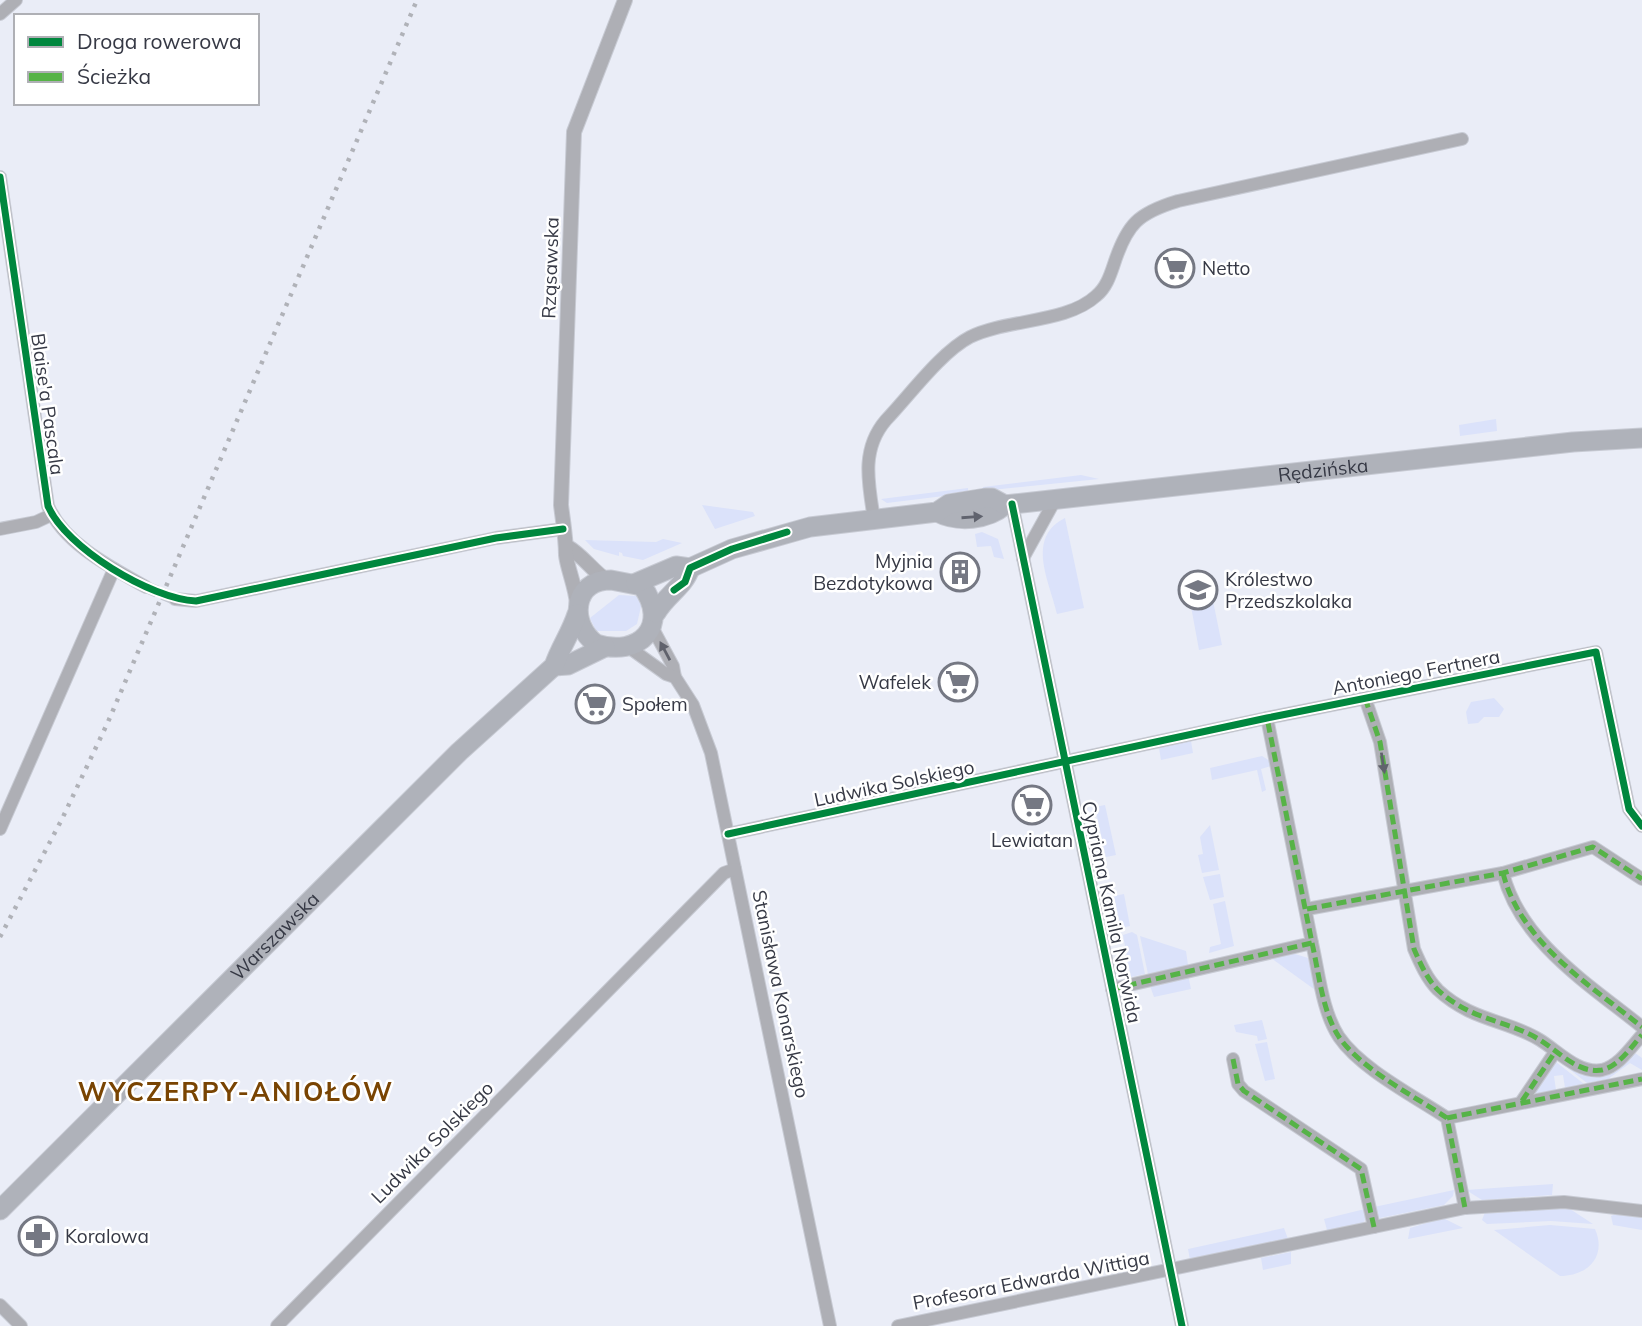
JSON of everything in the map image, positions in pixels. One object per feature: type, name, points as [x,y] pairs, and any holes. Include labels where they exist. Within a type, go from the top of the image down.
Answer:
[{"type":"main road","name":"Rędzińska","points":[[1009,505],[1559,444],[1642,438]]},
{"type":"main road","points":[[690,568],[685,582],[665,599],[642,639],[627,646],[605,647],[589,638],[577,609],[591,584],[606,580],[636,583],[676,566],[690,568],[771,536],[810,527],[937,512],[950,519],[979,517],[993,515],[1009,505]]},
{"type":"main road","points":[[636,583],[648,593],[654,620]]},
{"type":"main road","name":"Warszawska","points":[[0,1210],[466,746],[554,666],[559,652],[572,632],[577,609]]},
{"type":"main road","name":"Warszawska","points":[[554,666],[568,664],[605,647]]},
{"type":"street","name":"Rząsawska","points":[[577,609],[575,583],[566,555],[568,547],[563,529],[562,474],[575,132],[625,0]]},
{"type":"street","points":[[874,519],[867,461],[870,446],[881,426],[946,357],[968,338],[993,328],[1075,308],[1097,296],[1106,285],[1125,234],[1139,216],[1178,201],[1462,139]]},
{"type":"street","name":"Blaise'a Pascala","points":[[0,177],[46,497],[51,515]]},
{"type":"street","points":[[1023,558],[1055,500]]},
{"type":"street","name":"Cypriana Kamila Norwida","points":[[1009,505],[1023,558],[1182,1326]]},
{"type":"street","points":[[0,529],[36,522],[51,515],[66,533],[114,569],[146,587]]},
{"type":"street","points":[[174,598],[196,601],[496,538],[563,529]]},
{"type":"street","points":[[568,547],[576,551],[588,568],[606,580]]},
{"type":"street","points":[[0,829],[114,569]]},
{"type":"street","name":"Stanisława Konarskiego","points":[[654,620],[675,677],[693,705],[706,735],[830,1326]]},
{"type":"street","name":"Stanisława Konarskiego","points":[[627,646],[666,674],[675,677]]},
{"type":"street","name":"Antoniego Fertnera","points":[[1065,762],[1267,718],[1596,652],[1629,809],[1642,826]]},
{"type":"street","name":"Antoniego Fertnera","points":[[1365,698],[1380,742],[1413,948],[1438,990],[1479,1018],[1539,1039],[1555,1052],[1592,1071],[1613,1066],[1642,1035]]},
{"type":"street","points":[[1267,718],[1326,1006],[1338,1035],[1353,1055],[1447,1118],[1465,1208]]},
{"type":"street","name":"Ludwika Solskiego","points":[[728,834],[1065,762]]},
{"type":"street","points":[[1307,909],[1503,873],[1592,847],[1642,879]]},
{"type":"street","name":"Ludwika Solskiego","points":[[277,1326],[724,873],[735,869]]},
{"type":"street","points":[[1503,873],[1515,903],[1543,946],[1642,1027]]},
{"type":"street","points":[[1112,989],[1312,943]]},
{"type":"street","points":[[1522,1101],[1555,1052]]},
{"type":"street","points":[[1233,1059],[1238,1084],[1244,1091],[1361,1169],[1374,1227]]},
{"type":"street","points":[[1447,1118],[1642,1079]]},
{"type":"street","name":"Profesora Edwarda Wittiga","points":[[898,1326],[1465,1208],[1564,1202],[1642,1211]]},
{"type":"street","points":[[0,1305],[21,1326]]},
{"type":"shaded area","points":[[1496,419],[1497,431],[1460,436],[1459,425]]},
{"type":"shaded area","points":[[1081,475],[1099,479],[982,491],[983,487]]},
{"type":"shaded area","points":[[968,488],[968,493],[887,503],[881,499]]},
{"type":"shaded area","points":[[702,505],[753,512],[755,516],[715,529]]},
{"type":"shaded area","points":[[1065,518],[1084,608],[1057,614],[1043,562],[1043,549],[1046,537],[1053,527]]},
{"type":"shaded area","points":[[982,532],[998,539],[1004,559],[994,557],[991,546],[977,547],[975,534]]},
{"type":"shaded area","points":[[663,539],[682,543],[643,560],[623,556],[619,552],[619,556],[594,549],[585,540],[656,542]]},
{"type":"shaded area","points":[[1211,591],[1222,645],[1199,650],[1190,601],[1194,600],[1194,595]]},
{"type":"shaded area","points":[[619,595],[636,596],[642,602],[637,624],[626,631],[596,631],[590,618]]},
{"type":"shaded area","points":[[1494,698],[1504,709],[1499,717],[1484,717],[1478,723],[1468,724],[1466,712],[1471,702]]},
{"type":"shaded area","points":[[1191,741],[1193,753],[1161,760],[1159,748]]},
{"type":"shaded area","points":[[1262,756],[1270,761],[1271,766],[1261,769],[1266,790],[1262,792],[1257,770],[1212,780],[1210,768]]},
{"type":"shaded area","points":[[1105,805],[1116,855],[1106,857],[1095,807]]},
{"type":"shaded area","points":[[1210,825],[1219,870],[1202,873],[1198,855],[1203,854],[1200,837]]},
{"type":"shaded area","points":[[1220,874],[1224,897],[1210,900],[1203,877]]},
{"type":"shaded area","points":[[1124,894],[1130,926],[1121,928],[1114,896]]},
{"type":"shaded area","points":[[1225,901],[1234,946],[1209,953],[1210,947],[1221,944],[1213,904]]},
{"type":"shaded area","points":[[1132,932],[1137,935],[1145,974],[1131,977],[1123,935]]},
{"type":"shaded area","points":[[1140,936],[1186,951],[1188,965],[1148,974]]},
{"type":"shaded area","points":[[1292,953],[1308,958],[1318,992],[1271,958]]},
{"type":"shaded area","points":[[1188,975],[1191,989],[1154,997],[1149,983]]},
{"type":"shaded area","points":[[1262,1020],[1267,1039],[1258,1041],[1257,1036],[1236,1032],[1234,1025]]},
{"type":"shaded area","points":[[1267,1042],[1275,1079],[1265,1081],[1255,1044]]},
{"type":"shaded area","points":[[1635,1053],[1642,1058],[1642,1070],[1630,1063],[1608,1079],[1587,1083],[1559,1061],[1584,1072]]},
{"type":"shaded area","points":[[1556,1062],[1584,1084],[1565,1088],[1563,1075],[1554,1076],[1556,1090],[1536,1094],[1534,1091]]},
{"type":"shaded area","points":[[1553,1184],[1552,1195],[1482,1200],[1466,1190]]},
{"type":"shaded area","points":[[1454,1190],[1453,1196],[1444,1205],[1380,1218],[1376,1216],[1374,1207]]},
{"type":"shaded area","points":[[1365,1209],[1367,1217],[1363,1223],[1327,1230],[1324,1219]]},
{"type":"shaded area","points":[[1570,1209],[1593,1224],[1551,1221],[1487,1224],[1482,1220],[1485,1212]]},
{"type":"shaded area","points":[[1616,1214],[1642,1217],[1642,1230],[1613,1225],[1611,1216]]},
{"type":"shaded area","points":[[1443,1218],[1463,1228],[1408,1239],[1410,1228]]},
{"type":"shaded area","points":[[1550,1225],[1595,1229],[1599,1248],[1593,1263],[1579,1272],[1560,1276],[1494,1230]]},
{"type":"shaded area","points":[[1284,1228],[1288,1239],[1190,1260],[1188,1249]]},
{"type":"shaded area","points":[[1291,1252],[1291,1264],[1263,1270],[1261,1258]]},
{"type":"tunnel","points":[[146,587],[175,599]]},
{"type":"railway","points":[[0,937],[62,819],[108,722],[417,0]]},
{"type":"marked path","points":[[1365,698],[1380,742],[1414,949],[1434,986],[1463,1008],[1528,1033],[1585,1069],[1602,1070],[1614,1065],[1642,1035]]},
{"type":"marked path","points":[[1112,989],[1312,943],[1267,718]]},
{"type":"marked path","points":[[1307,909],[1503,873],[1593,847],[1642,879]]},
{"type":"marked path","points":[[1503,873],[1512,898],[1541,941],[1580,978],[1642,1027]]},
{"type":"marked path","points":[[1312,943],[1325,1004],[1339,1037],[1374,1071],[1447,1118],[1465,1208]]},
{"type":"marked path","points":[[1522,1101],[1555,1052]]},
{"type":"marked path","points":[[1233,1059],[1238,1084],[1244,1091],[1361,1169],[1374,1227]]},
{"type":"marked path","points":[[1447,1118],[1642,1079]]},
{"type":"cycle path","points":[[0,177],[48,506],[72,538],[112,568],[156,591],[196,601],[496,538],[563,529]]},
{"type":"cycle path","points":[[1012,504],[1182,1326]]},
{"type":"cycle path","points":[[674,590],[685,582],[690,568],[732,549],[787,532]]},
{"type":"cycle path","points":[[728,834],[1267,718],[1596,652],[1629,809],[1642,826]]},
{"type":"place","name":"Netto","points":[[1175,268]]},
{"type":"place","name":"Myjnia Bezdotykowa","points":[[960,572]]},
{"type":"place","name":"Królestwo Przedszkolaka","points":[[1198,590]]},
{"type":"place","name":"Wafelek","points":[[958,682]]},
{"type":"place","name":"Społem","points":[[595,704]]},
{"type":"place","name":"Lewiatan","points":[[1032,805]]},
{"type":"place","name":"Koralowa","points":[[38,1236]]},
{"type":"district","name":"WYCZERPY-ANIOŁÓW","points":[[236,1091]]}]
